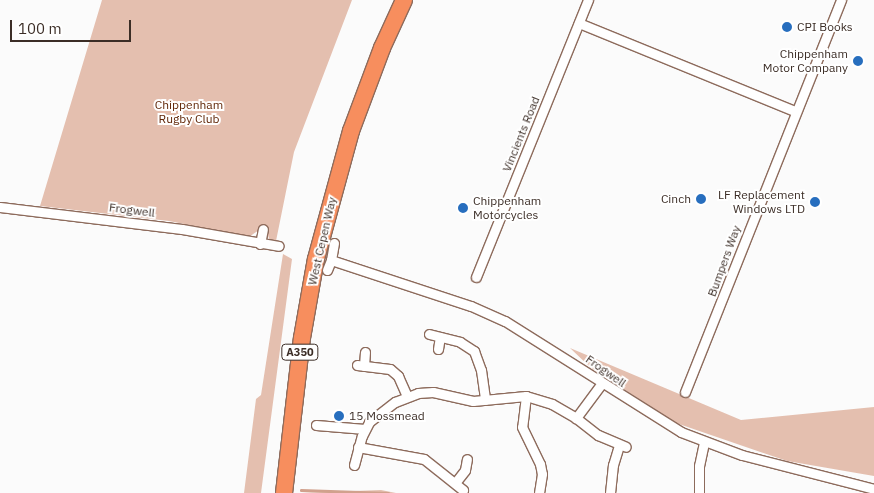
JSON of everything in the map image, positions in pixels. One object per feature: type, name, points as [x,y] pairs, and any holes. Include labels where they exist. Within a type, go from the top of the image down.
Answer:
[{"type":"highway","name":"West Cepen Way","points":[[284,493],[302,338],[321,240],[351,131],[382,48],[404,0]]},
{"type":"street","name":"Vincients Road","points":[[476,278],[588,0]]},
{"type":"street","name":"Bumpers Way","points":[[686,392],[795,111],[841,0]]},
{"type":"street","points":[[579,23],[795,111]]},
{"type":"street","name":"Frogwell","points":[[0,207],[182,229],[279,246]]},
{"type":"street","points":[[260,244],[263,229]]},
{"type":"street","points":[[327,270],[334,243]]},
{"type":"street","name":"Frogwell","points":[[330,260],[487,312],[533,337],[656,419],[704,442],[874,489]]},
{"type":"street","points":[[430,334],[460,342],[476,354],[485,400]]},
{"type":"street","points":[[438,349],[440,337]]},
{"type":"street","points":[[365,352],[360,365],[393,371],[407,396]]},
{"type":"street","points":[[576,418],[602,384]]},
{"type":"street","points":[[354,465],[358,447],[365,430],[380,412],[407,396],[433,392],[462,400],[485,400],[526,396],[552,404],[576,418],[593,432],[623,446],[608,489]]},
{"type":"street","points":[[526,396],[522,430],[540,464],[538,490]]},
{"type":"street","points":[[316,425],[365,430]]},
{"type":"street","points":[[699,493],[699,466],[704,442]]},
{"type":"street","points":[[358,447],[424,459],[463,490]]},
{"type":"street","points":[[455,483],[465,470],[467,459]]},
{"type":"green space","name":"Chippenham Rugby Club","points":[[102,0],[352,0],[294,152],[276,241],[270,241],[266,230],[259,230],[249,237],[169,221],[40,206]]},
{"type":"green space","points":[[283,254],[292,259],[261,493],[244,493],[256,399],[261,395]]},
{"type":"green space","points":[[570,348],[741,420],[874,407],[874,476],[787,461],[676,423],[591,368]]},
{"type":"green space","points":[[381,490],[396,493],[302,493]]},
{"type":"waterway","points":[[301,490],[388,493]]},
{"type":"place","name":"CPI Books","points":[[787,27]]},
{"type":"place","name":"Chippenham Motor Company","points":[[858,61]]},
{"type":"place","name":"Cinch","points":[[701,199]]},
{"type":"place","name":"LF Replacement Windows LTD","points":[[815,202]]},
{"type":"place","name":"Chippenham Motorcycles","points":[[463,208]]},
{"type":"place","name":"15 Mossmead","points":[[339,416]]}]
